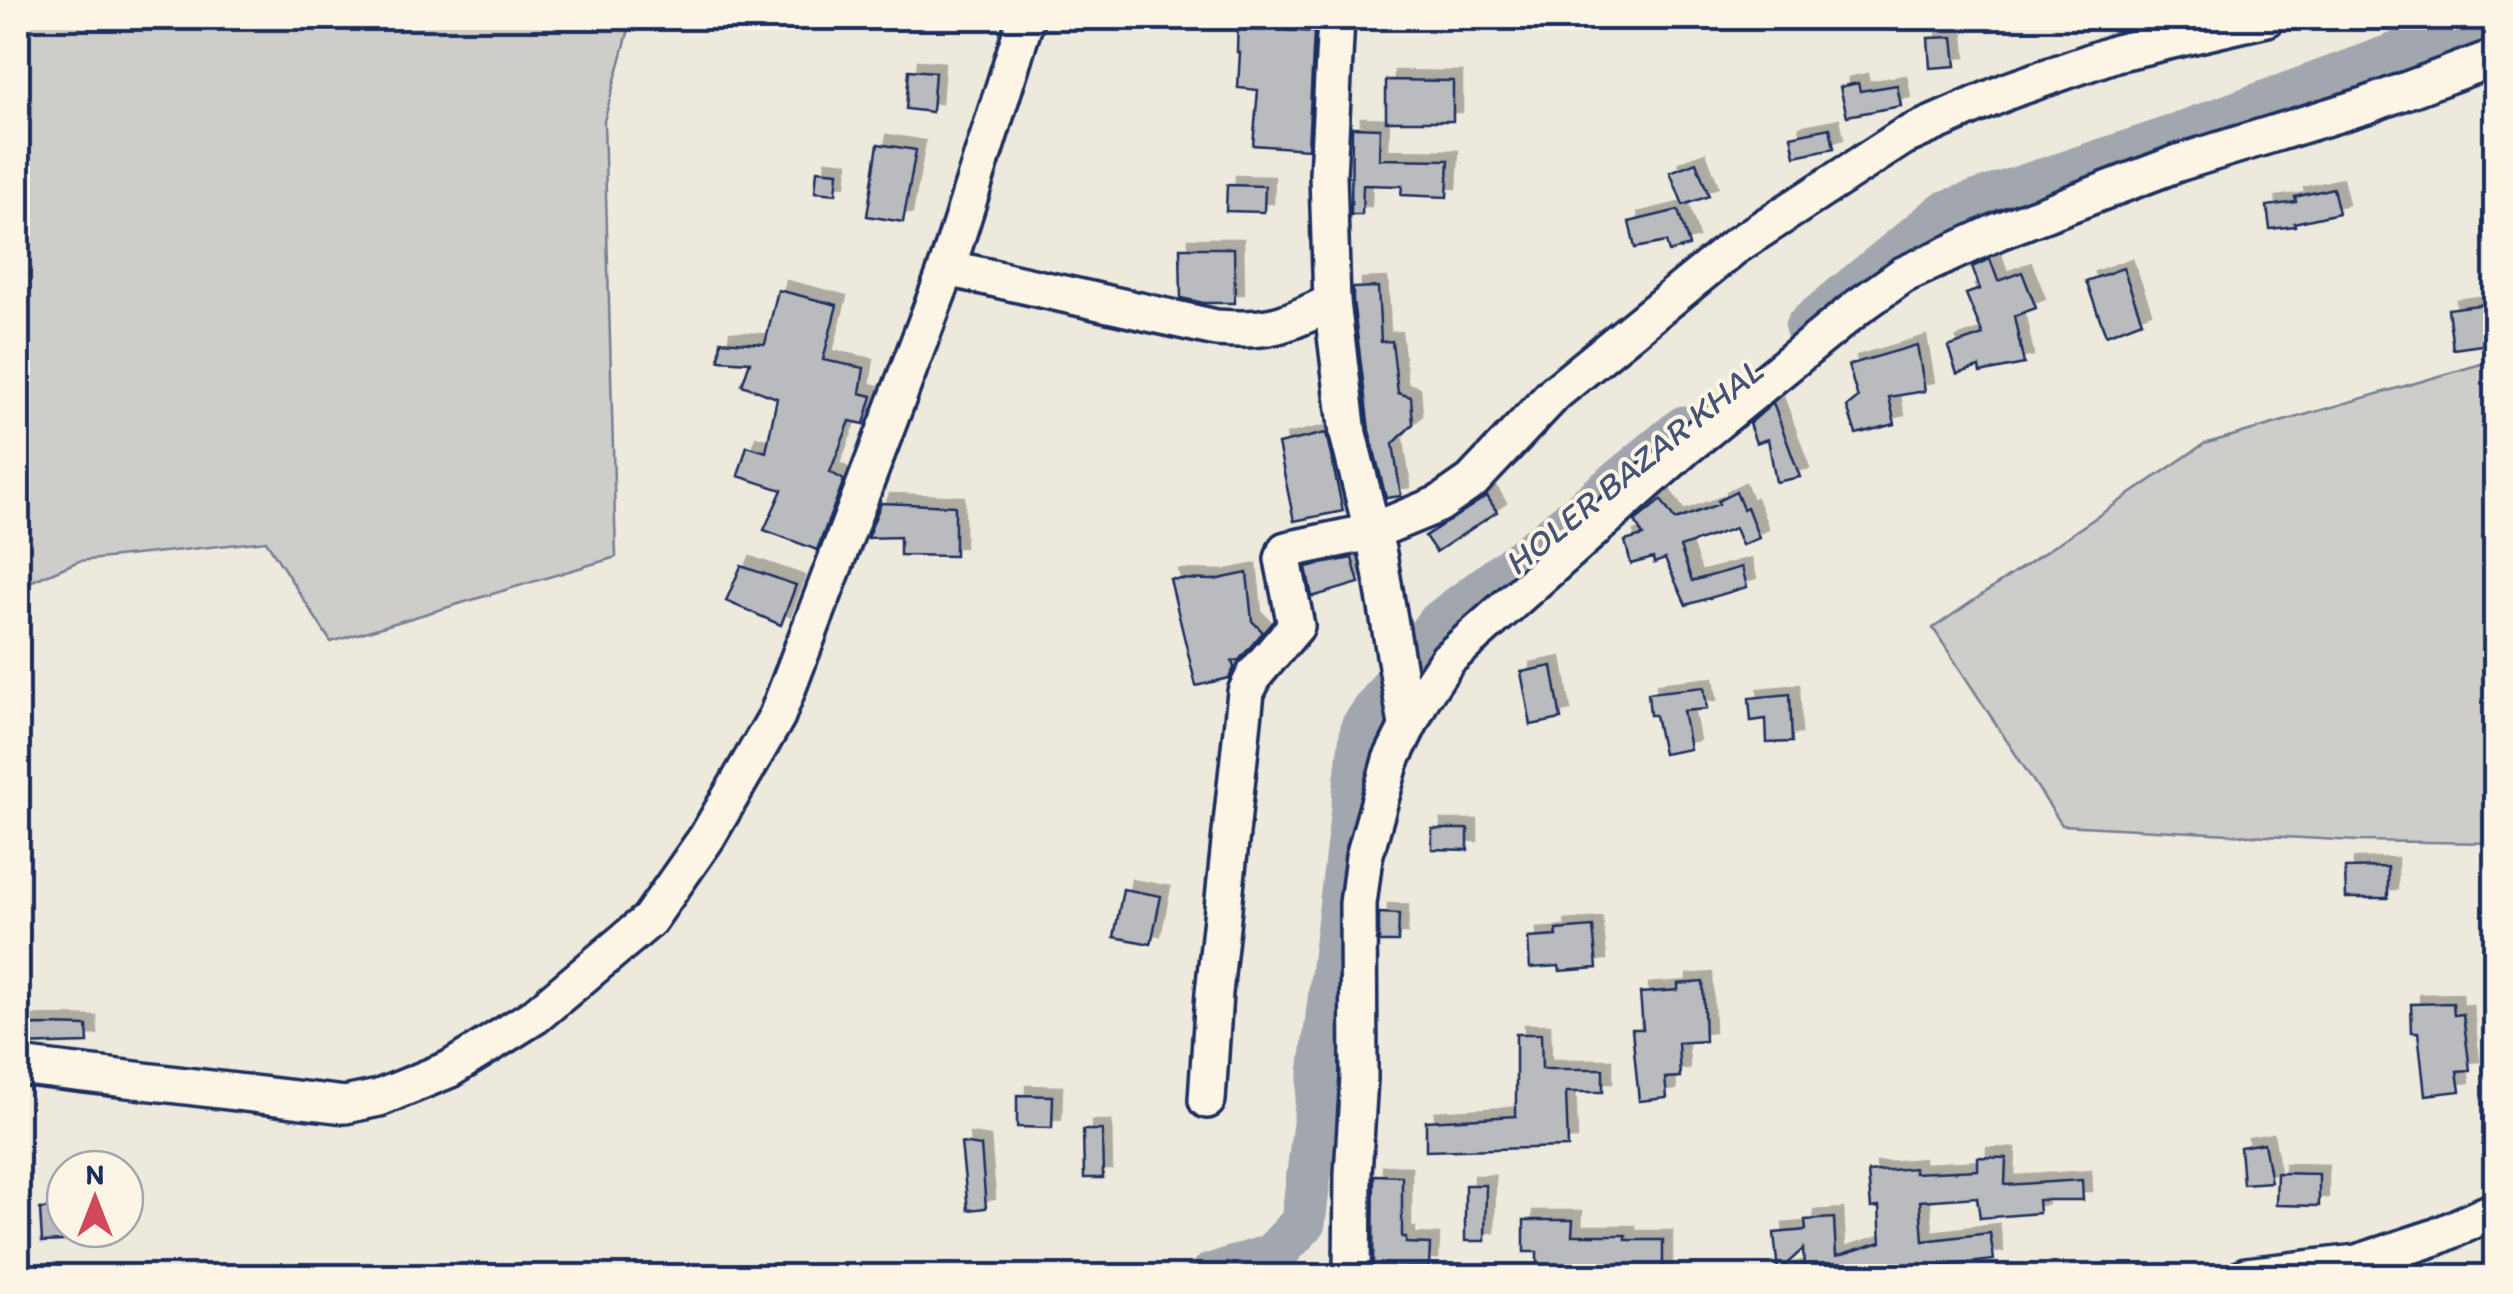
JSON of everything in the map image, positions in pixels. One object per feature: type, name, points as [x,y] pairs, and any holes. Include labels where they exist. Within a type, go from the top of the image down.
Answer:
[{"type":"street","points":[[18,1066],[345,1105],[379,1098],[450,1068],[535,1016],[649,920],[707,837],[777,716],[947,268],[1026,18]]},
{"type":"street","points":[[1336,18],[1328,175],[1332,302],[1348,434],[1387,600],[1406,716]]},
{"type":"street","points":[[1207,1100],[1214,992],[1246,692],[1255,674],[1296,626],[1282,560],[1286,550],[1371,532],[1439,504],[1472,481],[1555,392],[1734,247],[1902,138],[2008,91],[2116,53],[2267,18]]},
{"type":"street","points":[[1352,1276],[1359,1078],[1358,904],[1380,794],[1406,716],[1448,659],[1685,448],[1858,307],[1903,276],[1999,231],[2178,163],[2367,104],[2496,57]]},
{"type":"street","points":[[947,268],[1216,328],[1260,331],[1290,323],[1332,302]]},
{"type":"street","points":[[2246,1276],[2358,1262],[2436,1237],[2496,1210]]},
{"type":"shaded area","points":[[18,18],[632,18],[604,121],[616,557],[331,642],[266,541],[79,561],[18,587]]},
{"type":"shaded area","points":[[2495,360],[2495,843],[2357,841],[2062,825],[1933,628],[2204,444]]},
{"type":"building","points":[[1238,18],[1288,18],[1287,30],[1314,32],[1308,149],[1253,145],[1258,90],[1238,88]]},
{"type":"building","points":[[1953,37],[1956,66],[1930,68],[1928,38]]},
{"type":"building","points":[[909,70],[935,72],[932,112],[906,109]]},
{"type":"building","points":[[1386,80],[1453,81],[1453,121],[1386,121]]},
{"type":"building","points":[[1858,83],[1860,91],[1897,85],[1901,106],[1847,116],[1840,87]]},
{"type":"building","points":[[1352,127],[1380,128],[1379,159],[1449,160],[1447,197],[1401,195],[1402,186],[1363,185],[1362,215],[1351,215]]},
{"type":"building","points":[[1830,128],[1834,148],[1795,156],[1791,136]]},
{"type":"building","points":[[878,144],[916,150],[903,222],[867,216]]},
{"type":"building","points":[[1696,162],[1709,196],[1683,205],[1670,172]]},
{"type":"building","points":[[817,170],[838,172],[836,194],[815,192]]},
{"type":"building","points":[[1227,185],[1265,186],[1264,212],[1226,211]]},
{"type":"building","points":[[2333,188],[2339,213],[2270,229],[2267,206],[2296,202],[2295,197]]},
{"type":"building","points":[[1678,210],[1689,246],[1669,252],[1666,242],[1635,248],[1629,222]]},
{"type":"building","points":[[1180,248],[1234,248],[1235,303],[1181,298]]},
{"type":"building","points":[[1990,259],[1998,281],[2022,272],[2036,308],[2014,316],[2024,364],[1980,373],[1979,367],[1957,374],[1948,347],[1983,335],[1966,294],[1980,289],[1972,267]]},
{"type":"building","points":[[2123,268],[2142,321],[2106,335],[2086,281]]},
{"type":"building","points":[[1378,287],[1381,342],[1392,341],[1398,393],[1411,397],[1413,424],[1393,444],[1401,496],[1386,498],[1369,430],[1353,300],[1353,288]]},
{"type":"building","points":[[778,290],[837,305],[823,360],[864,368],[860,393],[872,396],[864,424],[850,421],[830,472],[844,480],[817,550],[764,530],[782,490],[738,476],[747,446],[766,452],[777,398],[742,385],[750,362],[719,360],[721,341],[765,344]]},
{"type":"building","points":[[2493,303],[2496,343],[2453,349],[2448,309]]},
{"type":"building","points":[[1917,345],[1925,391],[1889,397],[1895,424],[1856,434],[1847,407],[1858,398],[1848,365]]},
{"type":"building","points":[[1773,403],[1800,477],[1776,482],[1768,439],[1756,443],[1749,424]]},
{"type":"building","points":[[1326,433],[1343,511],[1294,521],[1278,444]]},
{"type":"building","points":[[1736,492],[1743,509],[1747,507],[1759,538],[1742,545],[1735,528],[1680,547],[1692,581],[1742,567],[1747,587],[1686,605],[1665,559],[1631,564],[1625,541],[1643,536],[1635,521],[1661,500],[1675,520],[1719,504],[1718,501]]},
{"type":"building","points":[[1487,496],[1497,512],[1436,552],[1425,536]]},
{"type":"building","points":[[881,503],[955,506],[955,556],[900,555],[900,537],[867,538]]},
{"type":"building","points":[[1352,558],[1359,583],[1312,597],[1306,567]]},
{"type":"building","points":[[741,566],[796,585],[781,625],[726,601]]},
{"type":"building","points":[[1247,573],[1252,621],[1263,632],[1239,660],[1232,661],[1234,668],[1229,678],[1196,686],[1170,579],[1214,580]]},
{"type":"building","points":[[1552,666],[1561,719],[1531,725],[1521,672]]},
{"type":"building","points":[[1704,687],[1707,709],[1683,711],[1690,749],[1663,754],[1655,715],[1650,715],[1648,693]]},
{"type":"building","points":[[1790,694],[1792,742],[1767,743],[1766,719],[1751,721],[1749,698]]},
{"type":"building","points":[[1432,829],[1468,829],[1468,850],[1432,849]]},
{"type":"building","points":[[2388,867],[2388,898],[2346,898],[2345,868]]},
{"type":"building","points":[[1123,889],[1161,896],[1151,944],[1114,937]]},
{"type":"building","points":[[1379,913],[1399,914],[1398,942],[1379,942]]},
{"type":"building","points":[[1593,927],[1597,968],[1530,968],[1528,938],[1557,936],[1556,930]]},
{"type":"building","points":[[1703,982],[1705,1041],[1678,1043],[1680,1077],[1665,1078],[1667,1098],[1639,1101],[1632,1029],[1643,1029],[1640,993],[1678,990],[1678,984]]},
{"type":"building","points":[[2453,1003],[2454,1015],[2463,1014],[2470,1070],[2457,1071],[2460,1091],[2425,1095],[2418,1032],[2412,1032],[2411,1004]]},
{"type":"building","points":[[18,1026],[87,1026],[88,1043],[18,1045]]},
{"type":"building","points":[[1516,1034],[1541,1034],[1542,1069],[1603,1069],[1603,1092],[1566,1092],[1568,1147],[1426,1151],[1426,1121],[1516,1116]]},
{"type":"building","points":[[1017,1095],[1053,1096],[1052,1128],[1017,1127]]},
{"type":"building","points":[[1083,1130],[1102,1130],[1103,1178],[1084,1178]]},
{"type":"building","points":[[961,1143],[981,1146],[986,1208],[968,1210]]},
{"type":"building","points":[[2264,1143],[2271,1182],[2243,1184],[2240,1147]]},
{"type":"building","points":[[1978,1157],[2006,1158],[2005,1185],[2082,1180],[2083,1200],[2038,1200],[2039,1213],[1980,1218],[1977,1197],[1920,1201],[1923,1241],[1990,1233],[1994,1260],[1925,1268],[1926,1274],[1787,1276],[1786,1272],[1804,1267],[1803,1249],[1778,1272],[1774,1233],[1806,1230],[1805,1220],[1834,1218],[1836,1256],[1881,1242],[1879,1207],[1871,1208],[1868,1172],[1914,1168],[1914,1173],[1978,1170]]},
{"type":"building","points":[[2277,1173],[2319,1174],[2319,1206],[2276,1205]]},
{"type":"building","points":[[1374,1175],[1402,1176],[1402,1237],[1406,1237],[1406,1243],[1430,1244],[1429,1267],[1373,1268]]},
{"type":"building","points":[[1465,1185],[1486,1185],[1485,1241],[1465,1241]]},
{"type":"building","points":[[40,1209],[45,1209],[45,1242],[42,1242]]},
{"type":"building","points":[[1524,1220],[1573,1220],[1572,1235],[1663,1240],[1663,1276],[1537,1276],[1537,1252],[1524,1252]]},
{"type":"waterway","name":"HOLER BAZAR KHAL","points":[[1807,327],[1945,213],[2154,144],[2496,18]]},
{"type":"waterway","name":"HOLER BAZAR KHAL","points":[[1211,1276],[1272,1256],[1303,1223],[1363,727],[1437,625],[1546,542],[1684,428]]}]
